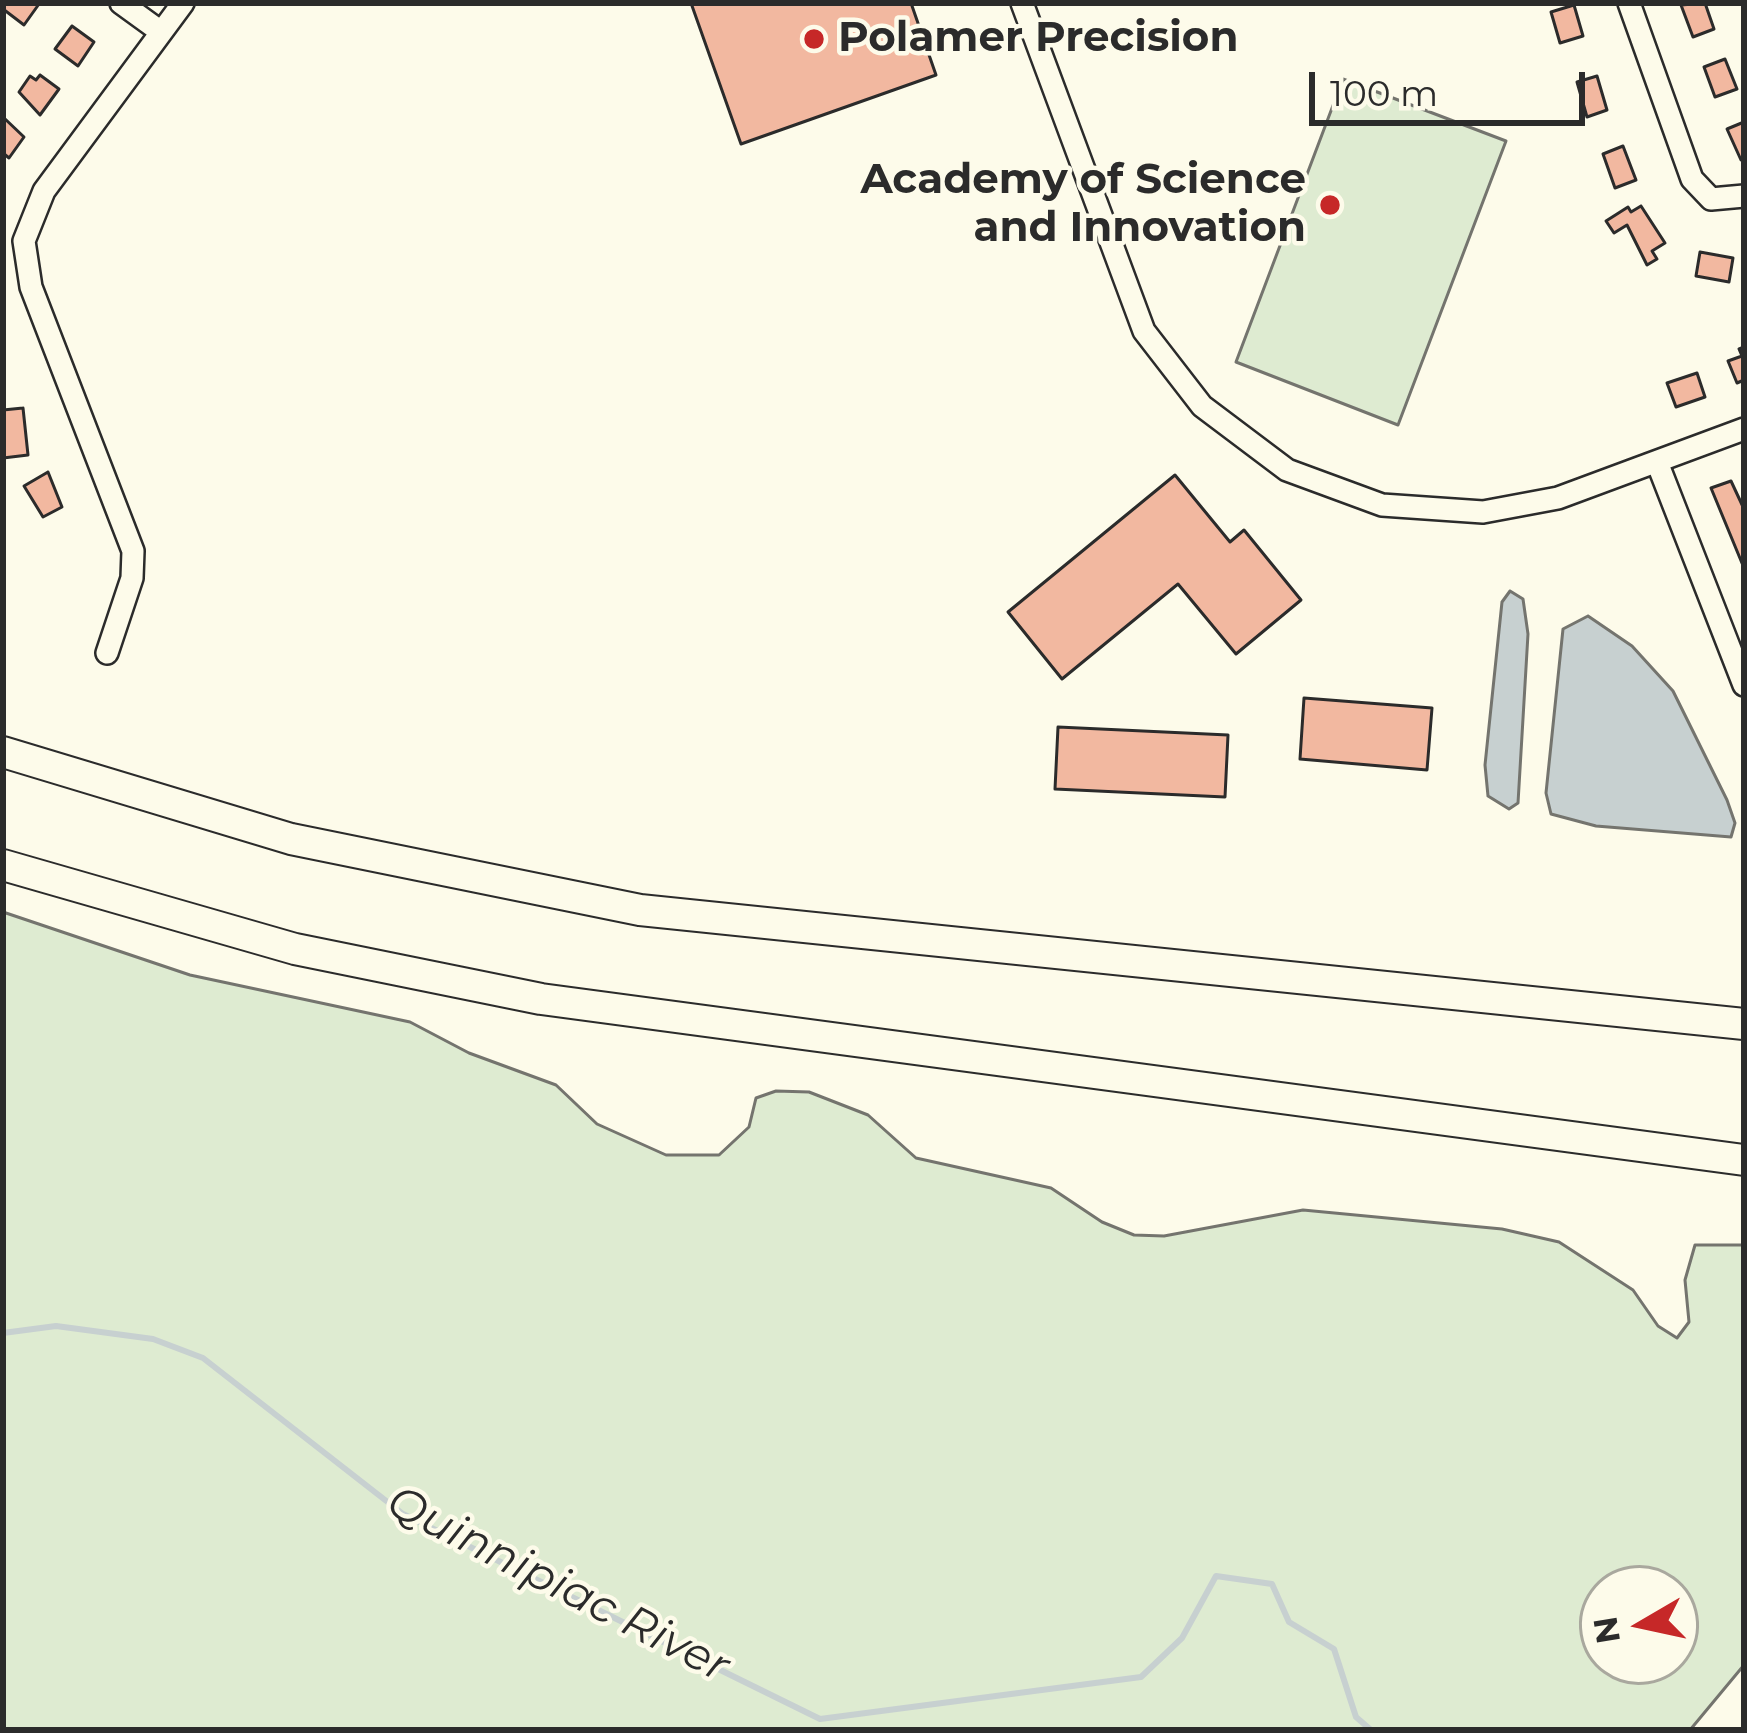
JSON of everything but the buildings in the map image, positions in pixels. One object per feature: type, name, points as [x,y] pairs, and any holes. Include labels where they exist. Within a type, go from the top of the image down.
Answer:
[{"type":"highway","points":[[3,752],[314,845],[640,910],[1744,1024]]},
{"type":"highway","points":[[3,865],[295,949],[541,999],[1744,1160]]},
{"type":"street","points":[[121,3],[161,32]]},
{"type":"street","points":[[107,653],[132,578],[133,551],[14,239],[183,3]]},
{"type":"street","points":[[1022,3],[1130,303],[1173,373],[1244,442],[1321,486],[1382,505],[1454,513],[1558,498],[1744,429]]},
{"type":"street","points":[[1629,3],[1692,179],[1711,200],[1744,196]]},
{"type":"street","points":[[1657,462],[1744,686]]},
{"type":"green space","points":[[1343,79],[1506,141],[1398,425],[1236,362]]},
{"type":"green space","points":[[3,912],[190,975],[410,1022],[469,1053],[556,1085],[597,1124],[666,1155],[719,1155],[749,1127],[756,1098],[776,1091],[809,1092],[868,1115],[916,1158],[1051,1188],[1102,1222],[1134,1235],[1164,1236],[1303,1210],[1502,1229],[1559,1242],[1633,1290],[1658,1326],[1677,1338],[1689,1322],[1685,1280],[1695,1245],[1744,1245],[1744,1665],[1690,1730],[3,1730]]},
{"type":"shaded area","points":[[1510,591],[1523,599],[1528,634],[1518,803],[1509,809],[1488,796],[1485,765],[1502,602]]},
{"type":"shaded area","points":[[1588,616],[1632,646],[1673,691],[1727,800],[1735,823],[1731,837],[1596,826],[1551,814],[1546,793],[1563,629]]},
{"type":"waterway","name":"Quinnipiac River","points":[[3,1333],[56,1326],[153,1339],[203,1358],[403,1514],[820,1719],[1141,1677],[1182,1638],[1216,1576],[1272,1584],[1289,1622],[1334,1649],[1356,1717],[1371,1730]]},
{"type":"place","name":"Polamer Precision","points":[[814,39]]},
{"type":"place","name":"Academy of Science and Innovation","points":[[1330,205]]}]
